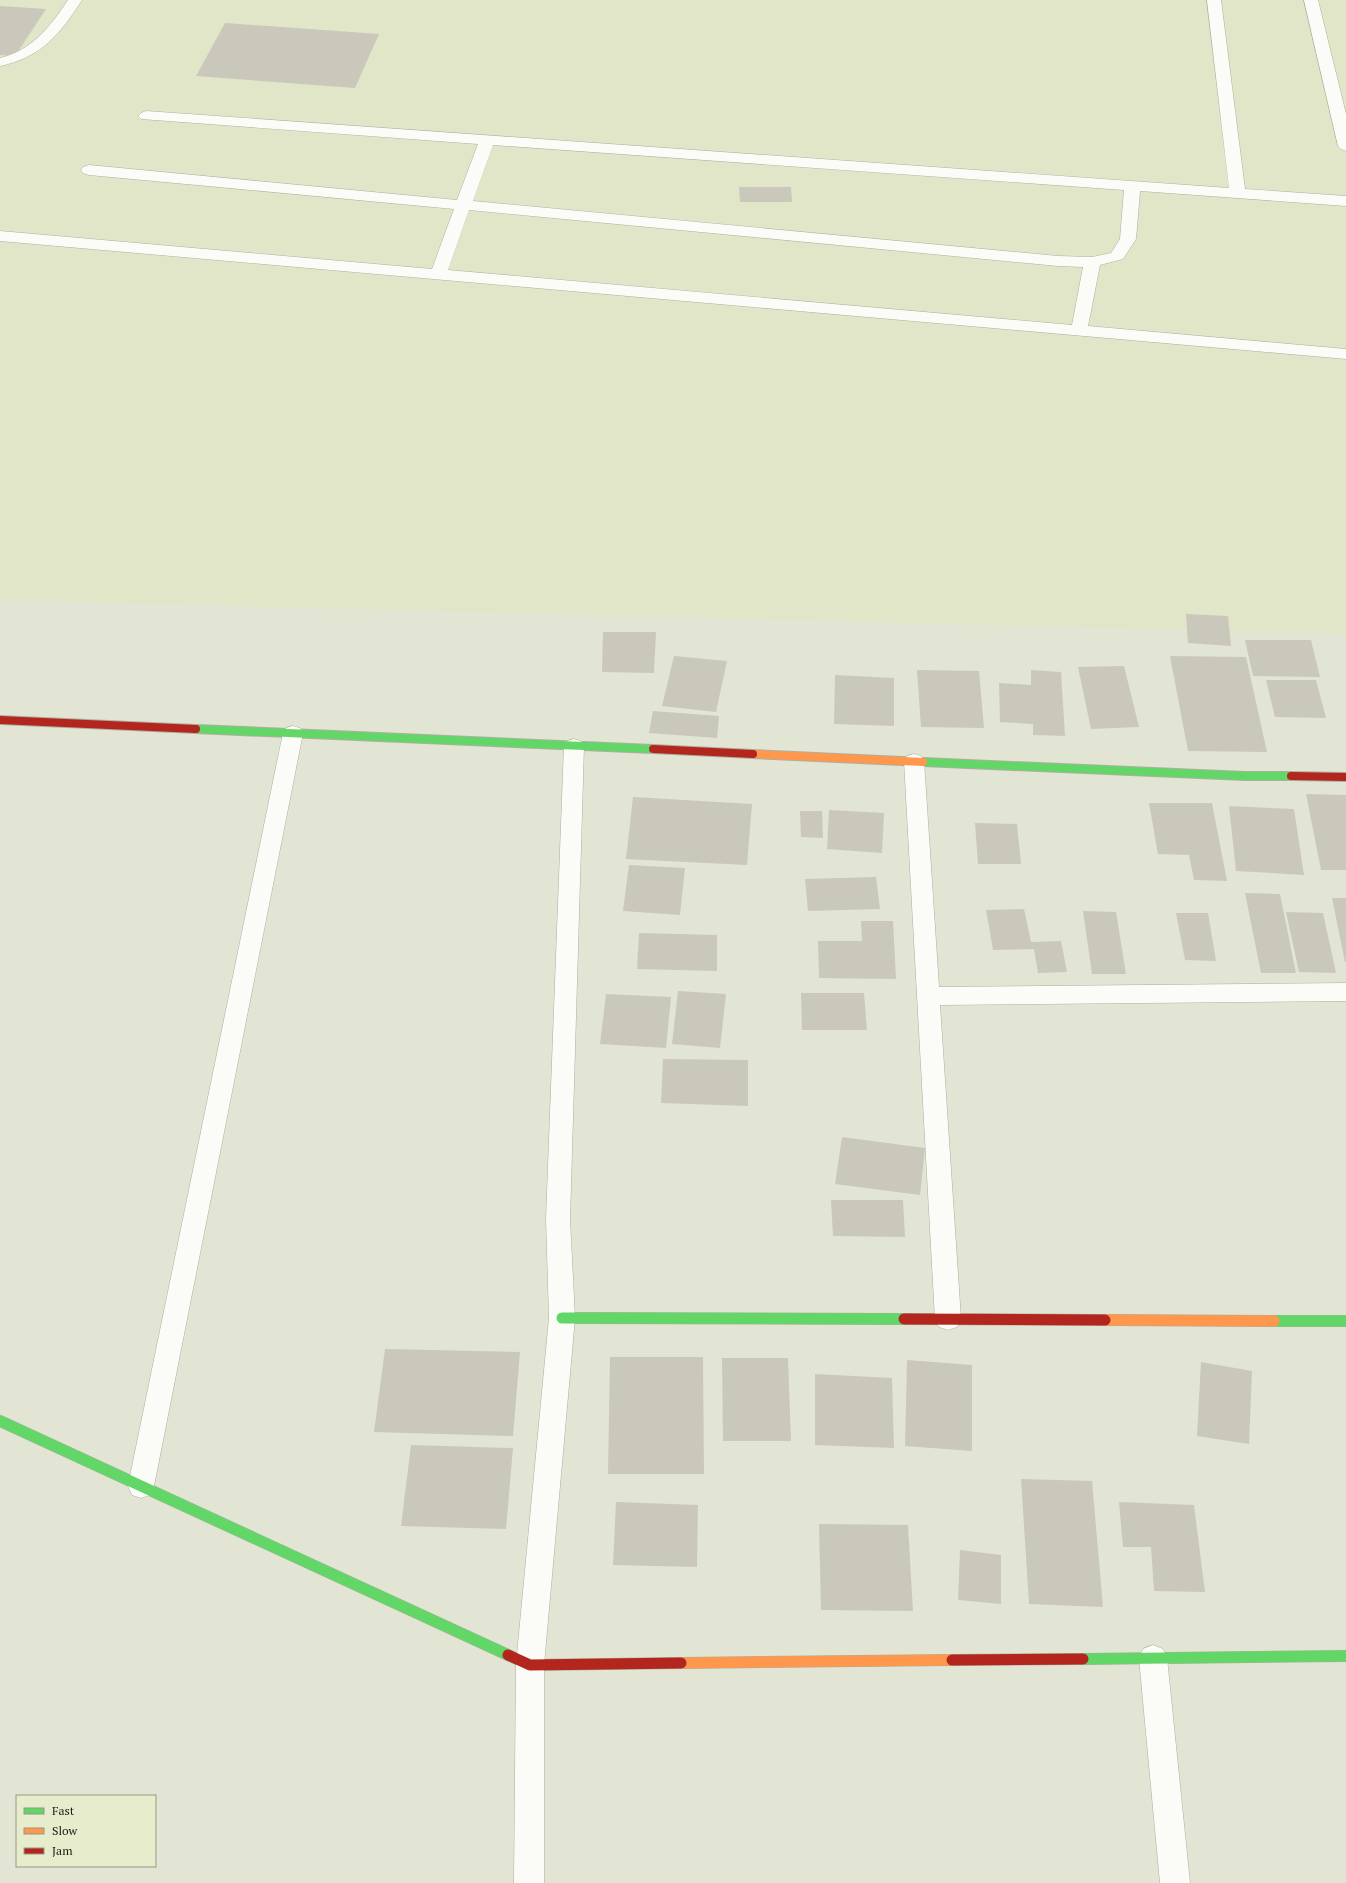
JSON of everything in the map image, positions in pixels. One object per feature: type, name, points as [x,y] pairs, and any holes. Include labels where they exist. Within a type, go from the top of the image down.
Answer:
[{"type":"street","points":[[0,62],[8,61],[41,44],[62,20],[75,0]]},
{"type":"street","points":[[1214,0],[1238,194]]},
{"type":"street","points":[[1311,0],[1346,146]]},
{"type":"street","points":[[146,116],[1346,202]]},
{"type":"street","points":[[438,274],[487,140]]},
{"type":"street","points":[[89,170],[1050,260],[1092,262],[1117,256],[1128,239],[1132,186]]},
{"type":"street","points":[[0,236],[1346,354]]},
{"type":"street","points":[[1079,330],[1092,262]]},
{"type":"street","points":[[0,720],[1245,776],[1346,777]]},
{"type":"street","points":[[141,1486],[293,733]]},
{"type":"street","points":[[529,1883],[530,1664],[562,1318],[558,1219],[574,746]]},
{"type":"street","points":[[914,761],[948,1319]]},
{"type":"street","points":[[928,996],[1346,992]]},
{"type":"street","points":[[562,1318],[1346,1321]]},
{"type":"street","points":[[0,1422],[530,1664],[1346,1656]]},
{"type":"street","points":[[1153,1658],[1175,1883]]},
{"type":"shaded area","points":[[0,0],[1346,0],[1346,634],[0,600]]},
{"type":"building","points":[[0,6],[46,9],[15,56],[0,55]]},
{"type":"building","points":[[225,23],[379,34],[355,88],[196,76]]},
{"type":"building","points":[[739,187],[791,187],[792,202],[740,202]]},
{"type":"building","points":[[1186,614],[1228,616],[1231,646],[1188,643]]},
{"type":"building","points":[[603,632],[656,632],[654,673],[602,672]]},
{"type":"building","points":[[1245,640],[1311,640],[1320,677],[1253,676]]},
{"type":"building","points":[[674,656],[727,661],[716,712],[662,706]]},
{"type":"building","points":[[1170,656],[1246,657],[1267,752],[1188,751]]},
{"type":"building","points":[[1124,666],[1139,727],[1091,729],[1078,667]]},
{"type":"building","points":[[917,670],[979,671],[984,728],[921,727]]},
{"type":"building","points":[[1031,670],[1061,672],[1065,736],[1033,735],[1033,724],[1000,722],[999,683],[1031,685]]},
{"type":"building","points":[[835,675],[894,678],[894,726],[834,724]]},
{"type":"building","points":[[1266,680],[1316,680],[1326,718],[1275,717]]},
{"type":"building","points":[[653,711],[719,716],[717,738],[649,733]]},
{"type":"building","points":[[1306,794],[1346,795],[1346,870],[1321,870]]},
{"type":"building","points":[[633,797],[752,804],[747,865],[626,859]]},
{"type":"building","points":[[1149,803],[1212,803],[1227,881],[1194,880],[1189,855],[1158,854]]},
{"type":"building","points":[[1229,806],[1294,809],[1304,875],[1236,871]]},
{"type":"building","points":[[829,810],[884,813],[882,853],[827,849]]},
{"type":"building","points":[[800,811],[822,811],[823,838],[801,837]]},
{"type":"building","points":[[975,823],[1017,824],[1021,864],[978,864]]},
{"type":"building","points":[[629,865],[685,868],[680,915],[623,911]]},
{"type":"building","points":[[876,877],[880,909],[808,911],[805,879]]},
{"type":"building","points":[[1245,893],[1280,894],[1296,973],[1261,973]]},
{"type":"building","points":[[1332,898],[1346,898],[1346,962],[1345,962]]},
{"type":"building","points":[[1024,909],[1031,942],[1061,941],[1067,972],[1038,973],[1034,949],[993,950],[986,910]]},
{"type":"building","points":[[1083,911],[1116,912],[1126,974],[1092,974]]},
{"type":"building","points":[[1286,912],[1323,913],[1336,973],[1299,972]]},
{"type":"building","points":[[1176,913],[1208,913],[1216,961],[1185,960]]},
{"type":"building","points":[[861,921],[893,921],[896,979],[819,978],[818,941],[862,941]]},
{"type":"building","points":[[639,933],[717,935],[717,971],[637,969]]},
{"type":"building","points":[[678,991],[726,994],[720,1048],[672,1044]]},
{"type":"building","points":[[801,993],[864,993],[867,1030],[802,1030]]},
{"type":"building","points":[[606,994],[671,997],[666,1048],[600,1044]]},
{"type":"building","points":[[663,1059],[748,1060],[748,1106],[661,1103]]},
{"type":"building","points":[[842,1137],[925,1148],[920,1195],[835,1184]]},
{"type":"building","points":[[831,1200],[903,1200],[905,1237],[833,1236]]},
{"type":"building","points":[[385,1349],[520,1352],[513,1436],[374,1432]]},
{"type":"building","points":[[610,1357],[703,1357],[704,1474],[608,1474]]},
{"type":"building","points":[[722,1358],[788,1358],[791,1441],[723,1441]]},
{"type":"building","points":[[907,1360],[972,1365],[972,1451],[905,1446]]},
{"type":"building","points":[[1201,1362],[1252,1371],[1249,1444],[1197,1436]]},
{"type":"building","points":[[815,1374],[892,1378],[894,1448],[815,1445]]},
{"type":"building","points":[[411,1445],[513,1448],[506,1529],[401,1526]]},
{"type":"building","points":[[1021,1479],[1092,1481],[1103,1607],[1029,1604]]},
{"type":"building","points":[[616,1502],[698,1505],[697,1567],[613,1565]]},
{"type":"building","points":[[1119,1502],[1194,1505],[1205,1592],[1154,1591],[1151,1547],[1123,1547]]},
{"type":"building","points":[[819,1524],[908,1525],[913,1611],[821,1610]]},
{"type":"building","points":[[960,1550],[1001,1555],[1001,1604],[958,1600]]},
{"type":"traffic: fast","points":[[196,729],[653,749]]},
{"type":"traffic: fast","points":[[923,762],[1245,776],[1291,776]]},
{"type":"traffic: fast","points":[[562,1318],[904,1319]]},
{"type":"traffic: fast","points":[[1274,1321],[1346,1321]]},
{"type":"traffic: fast","points":[[0,1421],[508,1655]]},
{"type":"traffic: fast","points":[[1083,1659],[1346,1656]]},
{"type":"traffic: slow","points":[[753,754],[923,762]]},
{"type":"traffic: slow","points":[[1105,1320],[1274,1321]]},
{"type":"traffic: slow","points":[[681,1663],[952,1660]]},
{"type":"traffic: jam","points":[[0,720],[196,729]]},
{"type":"traffic: jam","points":[[653,749],[753,754]]},
{"type":"traffic: jam","points":[[1291,776],[1346,777]]},
{"type":"traffic: jam","points":[[904,1319],[1105,1320]]},
{"type":"traffic: jam","points":[[508,1655],[530,1665],[681,1663]]},
{"type":"traffic: jam","points":[[952,1660],[1083,1659]]}]
